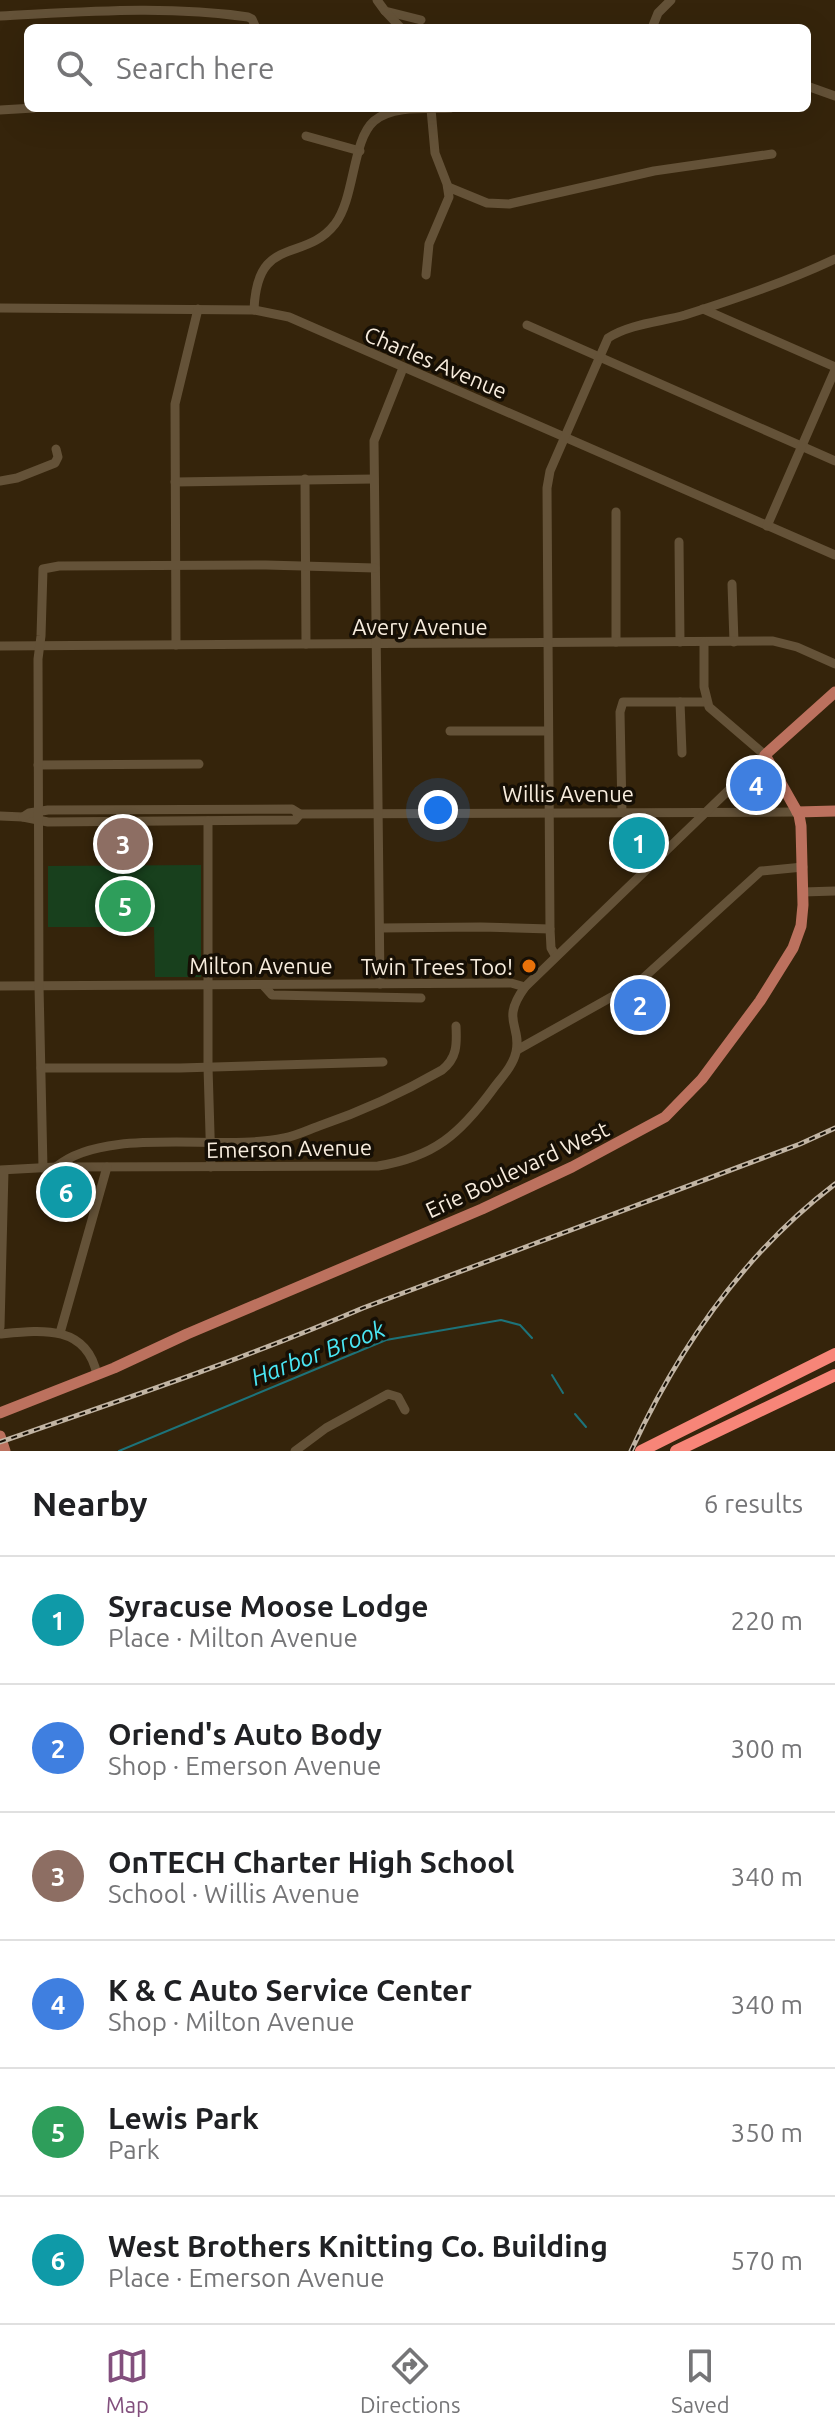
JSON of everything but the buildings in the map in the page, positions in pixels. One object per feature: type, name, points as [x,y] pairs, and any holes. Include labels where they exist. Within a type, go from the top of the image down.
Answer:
[{"type":"highway","points":[[641,1451],[835,1354]]},
{"type":"highway","points":[[676,1451],[835,1375]]},
{"type":"main road","points":[[765,755],[835,692]]},
{"type":"main road","name":"Erie Boulevard West","points":[[0,1413],[97,1375],[482,1209],[572,1167],[665,1117],[702,1079],[784,965],[801,926],[801,826],[797,812],[765,755]]},
{"type":"main road","name":"Willis Avenue","points":[[797,812],[835,811]]},
{"type":"main road","points":[[0,1436],[5,1451]]},
{"type":"street","points":[[377,0],[397,24]]},
{"type":"street","points":[[654,24],[658,13],[671,0]]},
{"type":"street","points":[[0,16],[81,11],[196,12],[248,17],[254,24]]},
{"type":"street","points":[[385,11],[421,20]]},
{"type":"street","points":[[811,87],[835,96]]},
{"type":"street","points":[[0,110],[24,109]]},
{"type":"street","points":[[254,310],[257,285],[265,265],[284,251],[314,240],[336,223],[348,195],[367,129],[383,115],[407,112]]},
{"type":"street","points":[[426,275],[429,244],[449,197],[435,153],[431,112]]},
{"type":"street","points":[[306,136],[360,151]]},
{"type":"street","points":[[448,187],[487,203],[509,204],[654,171],[772,154]]},
{"type":"street","points":[[555,955],[551,948],[550,929],[547,488],[550,471],[608,338],[703,309],[835,259]]},
{"type":"street","name":"Charles Avenue","points":[[0,308],[254,310],[289,317],[835,555]]},
{"type":"street","points":[[176,645],[175,404],[198,309]]},
{"type":"street","points":[[703,309],[835,369],[767,526]]},
{"type":"street","points":[[527,325],[835,461]]},
{"type":"street","points":[[380,984],[375,434],[403,368]]},
{"type":"street","points":[[0,481],[17,478],[55,463],[58,457],[56,449]]},
{"type":"street","points":[[305,479],[306,644]]},
{"type":"street","points":[[175,482],[374,479]]},
{"type":"street","points":[[616,512],[616,642]]},
{"type":"street","points":[[679,542],[680,642]]},
{"type":"street","points":[[43,1168],[38,765],[42,572],[45,568],[59,566],[375,568]]},
{"type":"street","points":[[732,584],[734,642]]},
{"type":"street","points":[[517,1050],[511,1015],[525,987],[765,755],[712,712],[707,702],[704,642]]},
{"type":"street","name":"Avery Avenue","points":[[0,646],[782,642],[835,664]]},
{"type":"street","points":[[622,812],[621,706],[627,701],[707,702]]},
{"type":"street","points":[[680,702],[682,753]]},
{"type":"street","points":[[450,731],[548,731]]},
{"type":"street","points":[[38,765],[199,764]]},
{"type":"street","name":"Willis Avenue","points":[[0,816],[292,809],[300,814],[797,812]]},
{"type":"street","name":"Willis Avenue","points":[[39,816],[208,821],[295,820],[300,814]]},
{"type":"street","points":[[208,821],[211,1167]]},
{"type":"street","name":"Emerson Avenue","points":[[2,1170],[56,1167],[378,1166],[418,1156],[447,1141],[471,1119],[512,1063],[517,1050],[640,981],[761,871],[803,867]]},
{"type":"street","points":[[803,892],[835,891]]},
{"type":"street","points":[[380,928],[550,929]]},
{"type":"street","name":"Milton Avenue","points":[[0,986],[511,983],[525,987]]},
{"type":"street","points":[[263,985],[272,995],[421,998]]},
{"type":"street","points":[[56,1167],[76,1155],[109,1147],[285,1138],[384,1102],[442,1070],[452,1061],[456,1051],[456,1026]]},
{"type":"street","points":[[41,1068],[383,1062]]},
{"type":"street","points":[[60,1333],[107,1167]]},
{"type":"street","points":[[0,1327],[2,1170]]},
{"type":"street","points":[[0,1334],[60,1333],[83,1345],[90,1354],[97,1375]]},
{"type":"street","points":[[295,1451],[326,1428],[388,1394],[398,1397],[405,1410]]},
{"type":"green space","points":[[201,865],[201,977],[155,977],[154,927],[48,927],[48,866]]},
{"type":"waterway","name":"Harbor Brook","points":[[119,1451],[386,1340],[501,1320],[520,1325],[532,1338]]},
{"type":"waterway","name":"Harbor Brook","points":[[552,1375],[563,1393]]},
{"type":"waterway","name":"Harbor Brook","points":[[575,1414],[586,1427]]},
{"type":"railway","points":[[0,1442],[228,1362],[835,1128]]},
{"type":"railway","points":[[631,1451],[670,1375],[716,1305],[771,1241],[835,1184]]},
{"type":"place","name":"K & C Auto Service Center","points":[[756,785]]},
{"type":"place","name":"Syracuse Moose Lodge","points":[[639,843]]},
{"type":"place","name":"OnTECH Charter High School","points":[[123,844]]},
{"type":"place","name":"Lewis Park","points":[[125,906]]},
{"type":"place","name":"Twin Trees Too!","points":[[529,966]]},
{"type":"place","name":"Oriend's Auto Body","points":[[640,1005]]},
{"type":"place","name":"West Brothers Knitting Co. Building","points":[[66,1192]]}]
